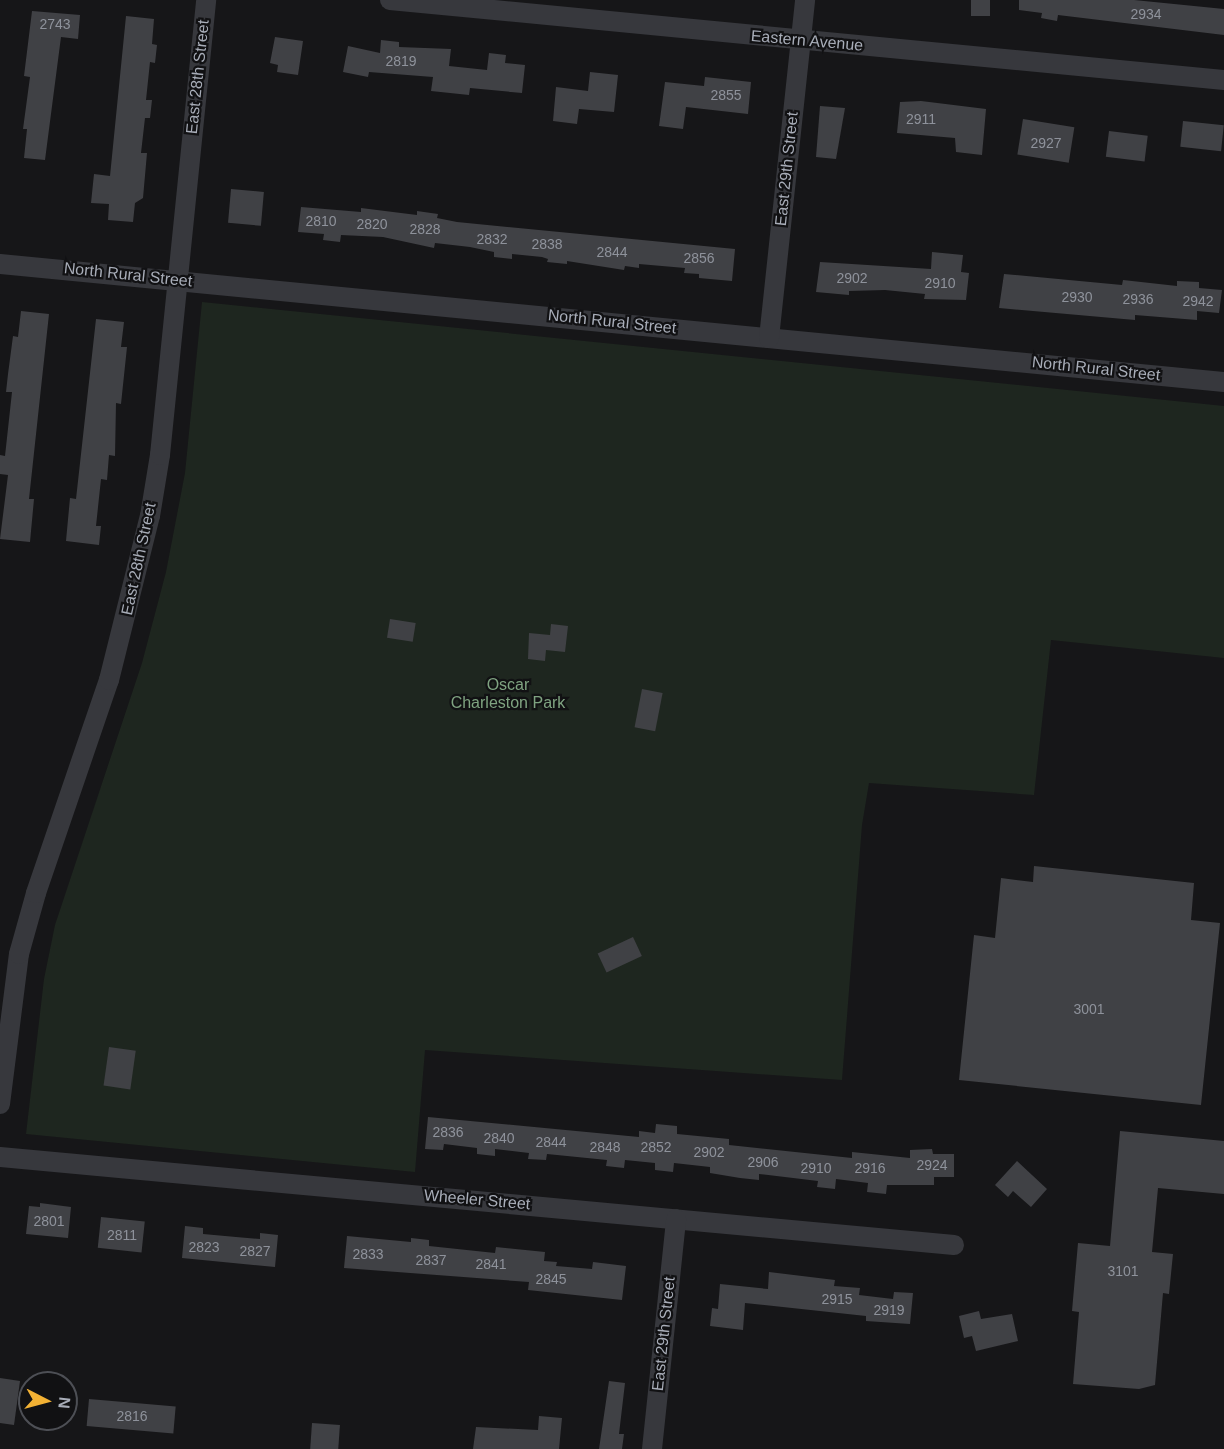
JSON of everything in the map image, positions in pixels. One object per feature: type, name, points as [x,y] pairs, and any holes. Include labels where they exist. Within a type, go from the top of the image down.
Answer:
[{"type":"street","name":"East 28th Street","points":[[0,1104],[19,954],[36,893],[109,680],[137,577],[160,455],[206,0]]},
{"type":"street","name":"Eastern Avenue","points":[[390,0],[1224,80]]},
{"type":"street","name":"East 29th Street","points":[[769,338],[805,0]]},
{"type":"street","name":"North Rural Street","points":[[0,264],[1224,382]]},
{"type":"street","name":"Wheeler Street","points":[[0,1157],[954,1245]]},
{"type":"street","name":"East 29th Street","points":[[652,1449],[675,1219]]},
{"type":"green space","name":"Oscar Charleston Park","points":[[202,302],[1224,406],[1224,658],[1051,640],[1034,795],[869,783],[862,825],[842,1080],[425,1050],[415,1172],[26,1134],[44,979],[55,925],[142,663],[166,572],[185,473]]},
{"type":"building","points":[[971,0],[990,0],[990,16],[971,16]]},
{"type":"building","points":[[1019,0],[1134,0],[1224,9],[1224,35],[1058,15],[1057,21],[1041,18],[1042,13],[1019,10]]},
{"type":"building","points":[[32,11],[80,15],[78,39],[61,37],[45,160],[24,158],[27,129],[23,129],[30,77],[24,76]]},
{"type":"building","points":[[126,16],[154,19],[152,44],[157,45],[155,63],[150,62],[146,100],[152,100],[150,118],[145,118],[141,153],[147,153],[143,198],[135,203],[133,222],[108,220],[109,204],[91,203],[94,174],[110,176]]},
{"type":"building","points":[[275,37],[303,41],[298,75],[277,72],[278,65],[270,63]]},
{"type":"building","points":[[381,40],[399,42],[399,47],[451,49],[449,66],[487,70],[489,53],[506,55],[505,63],[525,65],[522,93],[470,88],[469,95],[431,91],[433,77],[369,72],[368,77],[343,72],[348,46],[380,53]]},
{"type":"building","points":[[590,72],[618,75],[614,112],[579,109],[577,124],[553,121],[556,87],[588,91]]},
{"type":"building","points":[[705,77],[751,82],[748,114],[686,107],[683,129],[659,126],[665,82],[704,86]]},
{"type":"building","points":[[921,101],[986,109],[982,155],[956,152],[955,138],[897,133],[900,102]]},
{"type":"building","points":[[820,106],[845,108],[836,159],[816,157]]},
{"type":"building","points":[[1023,119],[1074,127],[1069,163],[1017,155]]},
{"type":"building","points":[[1183,121],[1224,125],[1221,151],[1180,147]]},
{"type":"building","points":[[1109,131],[1148,136],[1145,162],[1106,157]]},
{"type":"building","points":[[231,189],[264,192],[261,226],[228,223]]},
{"type":"building","points":[[301,207],[361,212],[361,208],[417,215],[417,211],[438,214],[437,218],[457,222],[735,249],[732,281],[699,278],[699,274],[684,273],[685,268],[639,264],[639,268],[625,266],[624,270],[567,261],[567,264],[547,262],[548,259],[542,257],[512,254],[512,259],[494,257],[494,252],[470,247],[435,243],[434,248],[383,237],[341,235],[340,242],[323,240],[324,234],[298,232]]},
{"type":"building","points":[[932,252],[963,255],[961,272],[969,273],[966,300],[924,299],[925,294],[885,290],[849,291],[849,295],[816,292],[820,262],[931,269]]},
{"type":"building","points":[[1004,274],[1122,285],[1123,280],[1177,286],[1177,281],[1199,282],[1199,288],[1222,290],[1219,313],[1197,311],[1197,320],[1135,315],[1135,320],[999,308]]},
{"type":"building","points":[[21,311],[49,314],[29,499],[34,499],[30,542],[0,539],[8,475],[0,474],[0,455],[5,456],[12,392],[6,392],[13,336],[18,337]]},
{"type":"building","points":[[96,319],[124,322],[121,347],[127,347],[121,404],[116,403],[115,456],[109,455],[107,480],[101,479],[96,526],[101,526],[99,545],[66,541],[70,498],[76,499]]},
{"type":"building","points":[[390,619],[416,623],[413,642],[387,638]]},
{"type":"building","points":[[551,624],[568,626],[565,652],[546,650],[545,661],[528,659],[529,633],[550,635]]},
{"type":"building","points":[[642,689],[663,693],[655,731],[635,727]]},
{"type":"building","points":[[1034,866],[1194,883],[1191,920],[1220,923],[1201,1105],[959,1080],[974,935],[995,938],[1001,878],[1033,882]]},
{"type":"building","points":[[633,937],[642,956],[607,973],[598,953]]},
{"type":"building","points":[[109,1047],[136,1051],[130,1089],[104,1086]]},
{"type":"building","points":[[428,1117],[639,1137],[639,1131],[655,1133],[656,1124],[677,1126],[677,1134],[729,1139],[729,1145],[852,1158],[852,1152],[910,1158],[910,1150],[932,1149],[933,1154],[954,1154],[954,1177],[934,1177],[934,1185],[887,1185],[886,1194],[867,1192],[868,1183],[836,1179],[835,1189],[817,1187],[818,1181],[759,1174],[759,1180],[740,1178],[710,1173],[710,1167],[674,1163],[673,1172],[655,1170],[655,1163],[625,1160],[624,1168],[606,1166],[607,1160],[547,1154],[546,1160],[528,1159],[529,1153],[495,1149],[495,1156],[477,1154],[477,1148],[444,1144],[443,1150],[425,1149]]},
{"type":"building","points":[[1120,1131],[1224,1141],[1224,1194],[1158,1188],[1152,1252],[1173,1254],[1169,1294],[1163,1293],[1155,1385],[1139,1389],[1073,1384],[1079,1312],[1072,1311],[1078,1243],[1110,1246]]},
{"type":"building","points":[[1017,1161],[1047,1189],[1031,1207],[1013,1191],[1008,1197],[995,1185]]},
{"type":"building","points":[[40,1203],[71,1207],[68,1238],[26,1234],[29,1206],[40,1207]]},
{"type":"building","points":[[101,1217],[145,1222],[142,1252],[98,1248]]},
{"type":"building","points":[[185,1226],[203,1228],[203,1234],[260,1239],[260,1233],[278,1235],[275,1267],[182,1258]]},
{"type":"building","points":[[347,1236],[411,1242],[411,1238],[429,1240],[429,1246],[495,1253],[496,1247],[545,1252],[544,1261],[557,1262],[556,1266],[592,1269],[593,1262],[626,1266],[622,1300],[528,1290],[529,1282],[344,1268]]},
{"type":"building","points":[[769,1272],[835,1280],[834,1286],[860,1288],[859,1295],[893,1299],[894,1292],[913,1293],[910,1324],[866,1321],[866,1316],[745,1303],[743,1330],[710,1326],[712,1308],[718,1309],[720,1284],[768,1289]]},
{"type":"building","points":[[979,1311],[981,1319],[1012,1314],[1018,1341],[976,1351],[972,1336],[964,1338],[959,1316]]},
{"type":"building","points":[[0,1378],[18,1381],[14,1425],[0,1423]]},
{"type":"building","points":[[609,1381],[625,1383],[619,1434],[624,1434],[622,1449],[599,1449]]},
{"type":"building","points":[[89,1399],[176,1407],[173,1433],[87,1426]]},
{"type":"building","points":[[539,1416],[562,1418],[559,1449],[473,1449],[476,1427],[538,1430]]},
{"type":"building","points":[[312,1423],[340,1425],[338,1449],[310,1449]]}]
